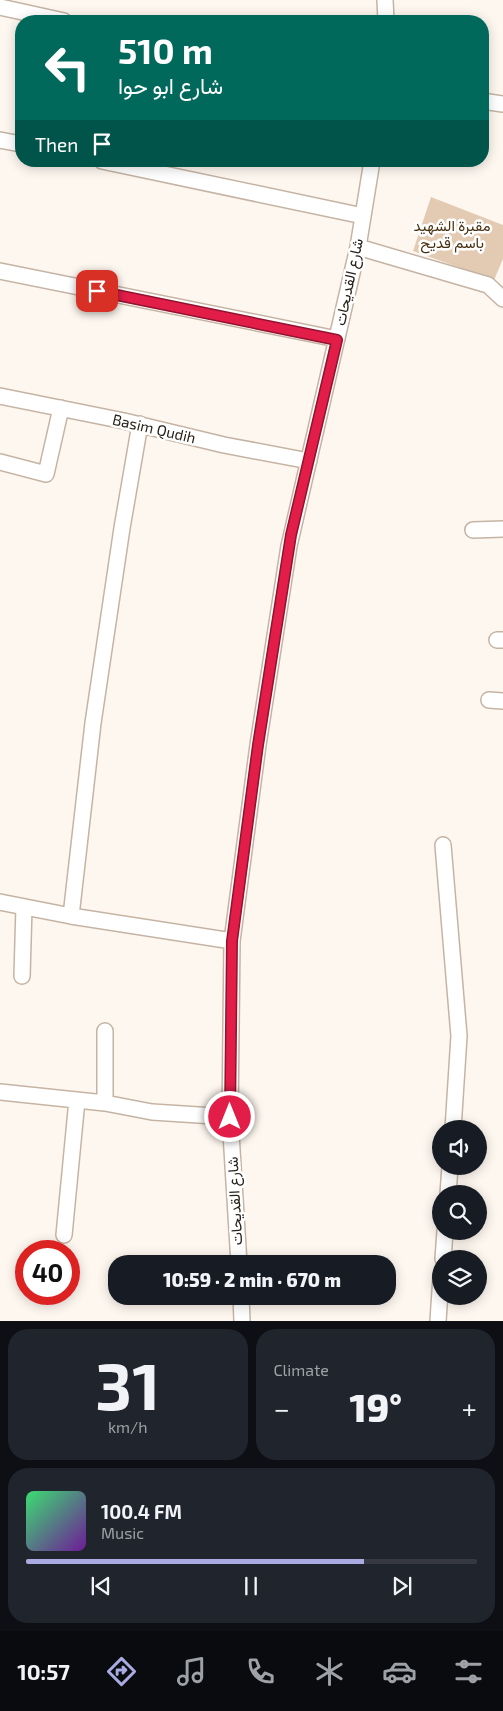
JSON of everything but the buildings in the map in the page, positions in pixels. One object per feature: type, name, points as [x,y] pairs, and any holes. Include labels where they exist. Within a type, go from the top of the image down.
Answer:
[{"type":"street","points":[[385,0],[386,15]]},
{"type":"street","points":[[0,7],[37,15]]},
{"type":"street","points":[[489,102],[503,104]]},
{"type":"street","points":[[0,140],[15,143]]},
{"type":"street","points":[[130,167],[363,216]]},
{"type":"street","name":"شارع القديحات","points":[[238,1255],[230,1117],[232,941],[258,745],[289,546],[358,247],[371,167]]},
{"type":"street","points":[[358,247],[496,287],[503,299]]},
{"type":"street","points":[[0,271],[337,340]]},
{"type":"street","name":"Basim Qudih","points":[[0,396],[140,424],[224,445],[309,461]]},
{"type":"street","points":[[0,462],[46,474],[61,408]]},
{"type":"street","points":[[71,916],[93,723],[122,528],[140,424]]},
{"type":"street","points":[[472,530],[503,529]]},
{"type":"street","points":[[443,845],[459,1036],[454,1120]]},
{"type":"street","points":[[0,902],[71,916],[232,941]]},
{"type":"street","points":[[22,976],[24,907]]},
{"type":"street","points":[[105,1032],[105,1103]]},
{"type":"street","points":[[0,1092],[105,1103],[152,1112],[230,1117]]},
{"type":"street","points":[[64,1234],[78,1100]]},
{"type":"street","points":[[241,1305],[242,1321]]},
{"type":"street","points":[[438,1321],[439,1305]]},
{"type":"green space","name":"مقبرة الشهيد باسم قديح","points":[[431,197],[503,225],[503,259],[494,280],[413,251]]},
{"type":"route","points":[[97,291],[337,340],[291,535],[258,745],[232,941],[230,1117]]}]
